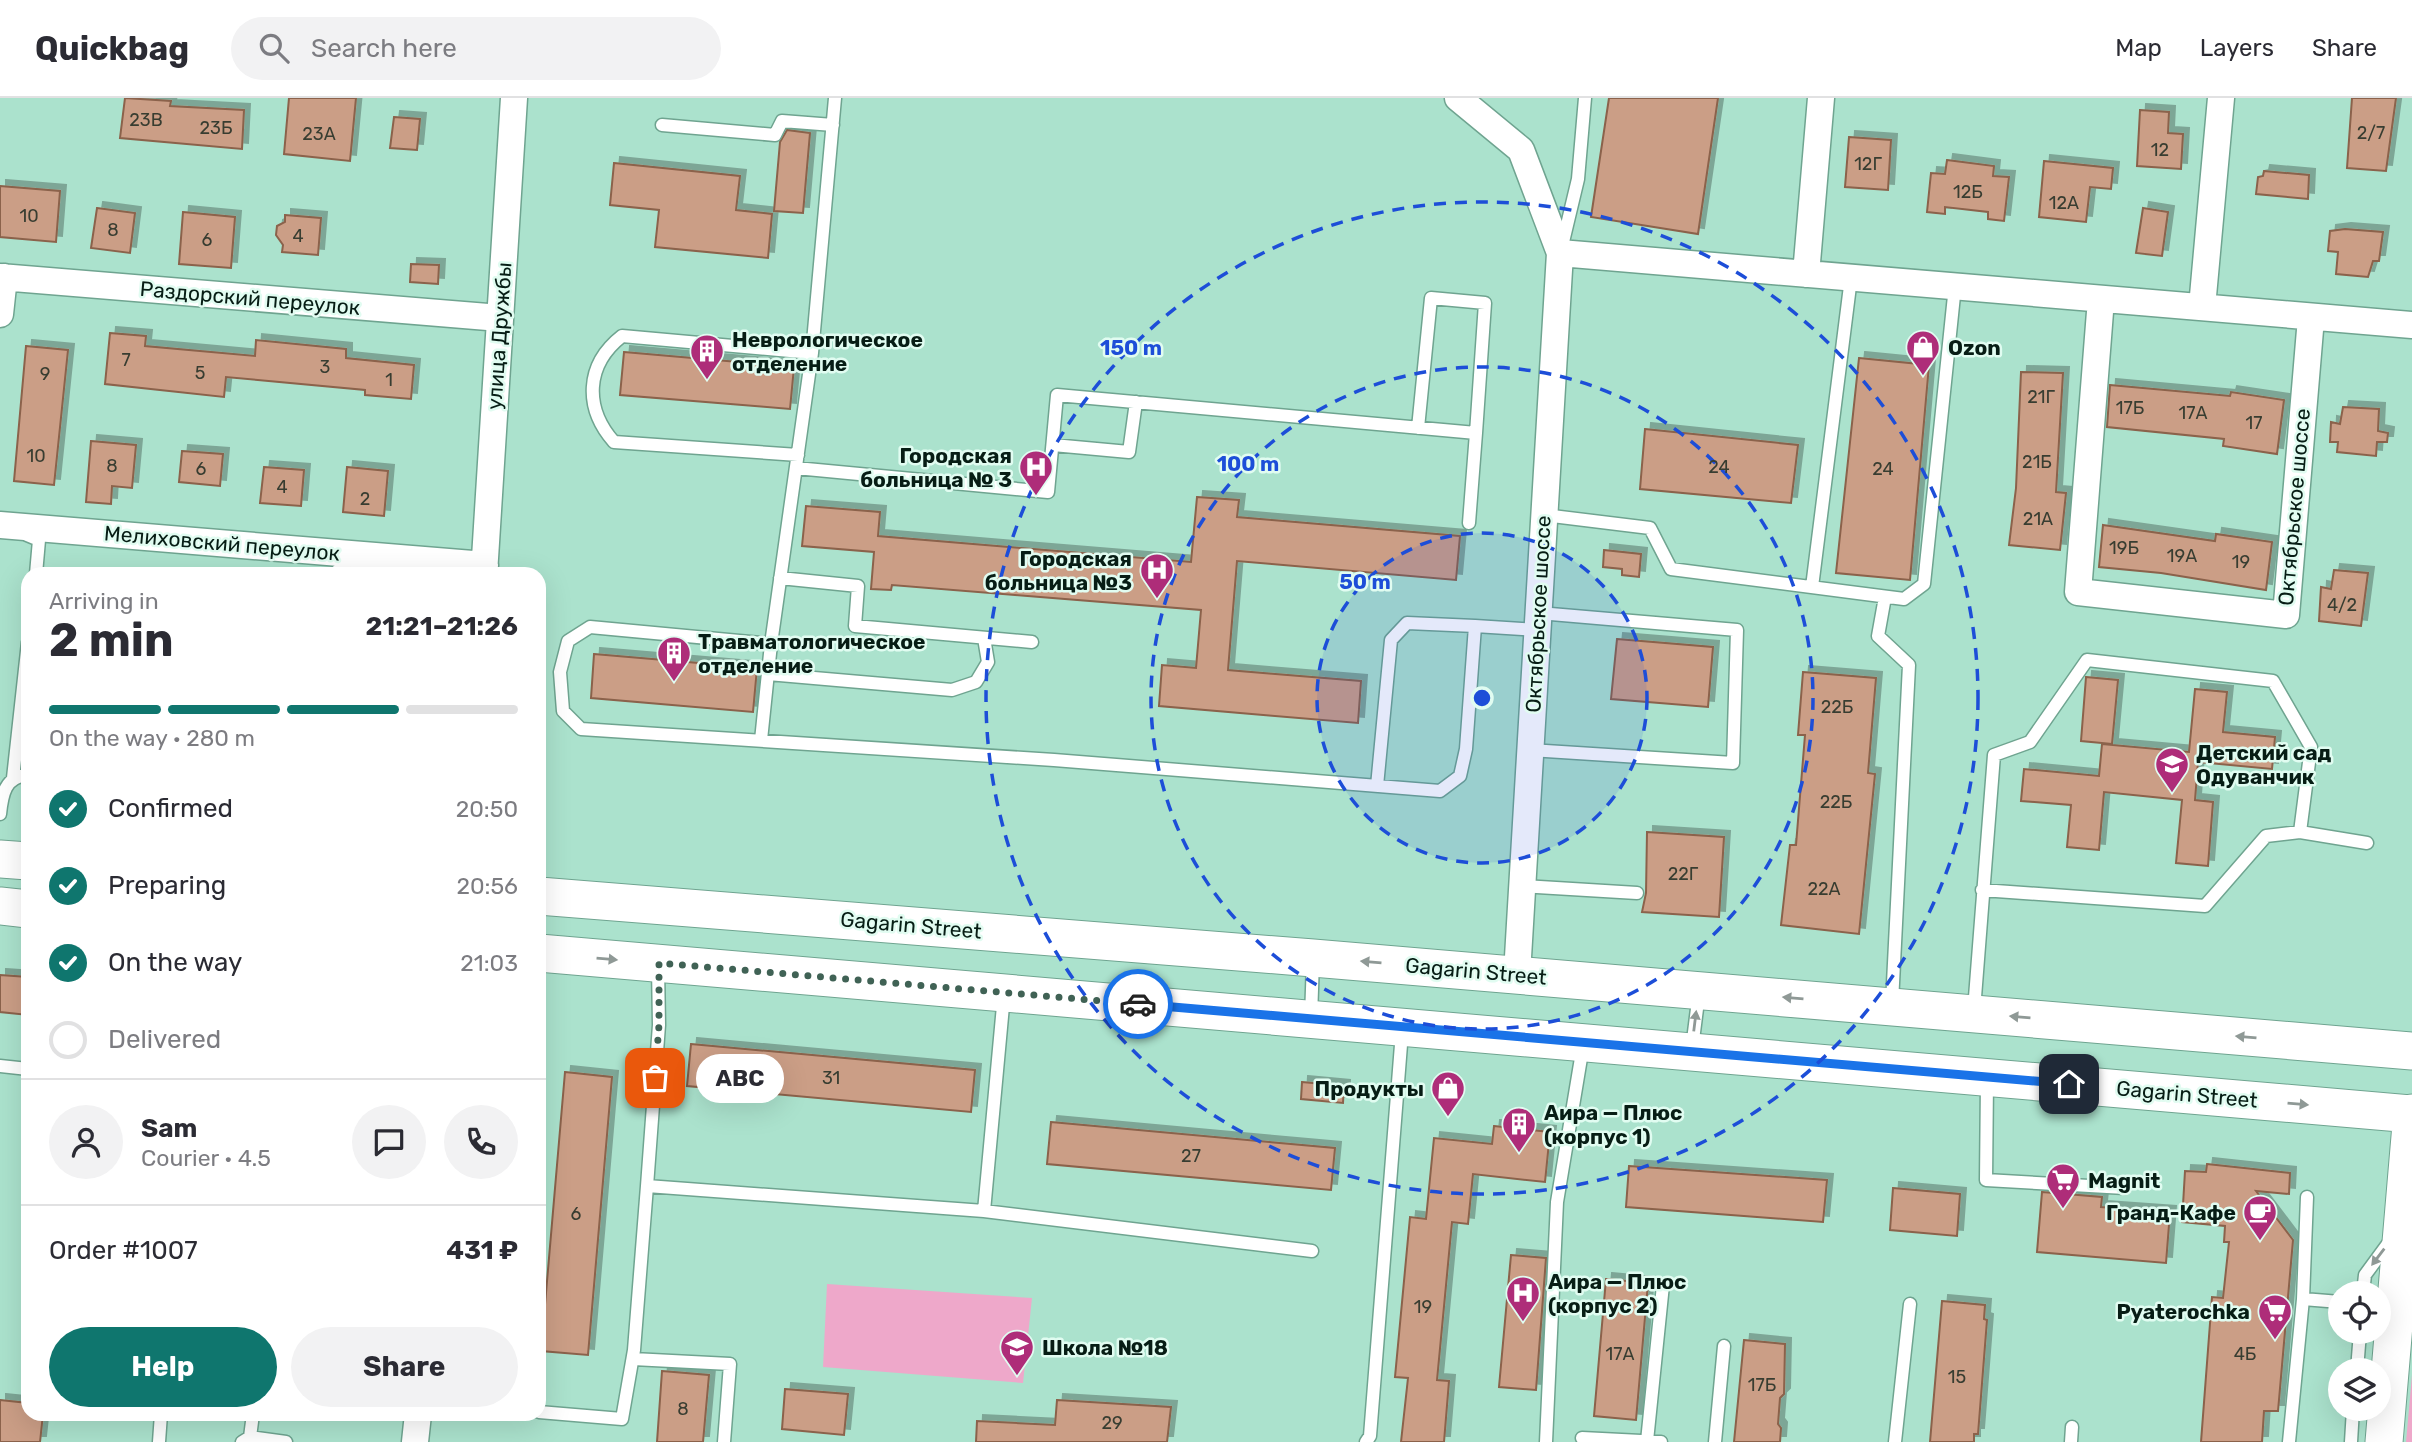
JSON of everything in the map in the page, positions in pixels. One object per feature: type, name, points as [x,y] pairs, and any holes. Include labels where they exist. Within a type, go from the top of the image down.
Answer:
[{"type":"street","name":"улица Дружбы","points":[[485,567],[514,98]]},
{"type":"street","name":"Октябрьское шоссе","points":[[1458,98],[1521,150],[1560,253],[1517,974]]},
{"type":"street","points":[[1806,274],[1821,98]]},
{"type":"street","points":[[2202,307],[2221,98]]},
{"type":"street","points":[[1560,253],[2412,325]]},
{"type":"street","name":"Раздорский переулок","points":[[2,277],[500,318]]},
{"type":"street","points":[[0,314],[2,277]]},
{"type":"street","name":"Октябрьское шоссе","points":[[2101,299],[2078,592],[2286,615],[2311,318]]},
{"type":"street","name":"Мелиховский переулок","points":[[0,525],[355,554],[461,567]]},
{"type":"street","points":[[0,859],[21,860]]},
{"type":"street","name":"Gagarin Street","points":[[546,896],[1517,974],[2412,1051]]},
{"type":"street","points":[[0,906],[21,908]]},
{"type":"street","points":[[675,964],[713,953],[720,939],[715,923],[688,906]]},
{"type":"street","name":"Gagarin Street","points":[[546,954],[2412,1113]]},
{"type":"street","points":[[2384,1442],[2405,1293],[2403,1224],[2412,1113]]},
{"type":"street","points":[[415,1442],[417,1421]]},
{"type":"lane","points":[[761,740],[771,644],[812,354],[835,98]]},
{"type":"lane","points":[[1560,253],[1578,179],[1585,98]]},
{"type":"lane","points":[[662,125],[775,135],[782,121],[833,125]]},
{"type":"lane","points":[[1812,587],[1851,278]]},
{"type":"lane","points":[[1544,515],[1650,528],[1671,569],[1904,599],[1924,584],[1955,286]]},
{"type":"lane","points":[[1419,428],[1431,298],[1485,303],[1469,523]]},
{"type":"lane","points":[[812,354],[622,336],[606,349],[596,363],[593,394],[601,426],[614,442],[1048,492],[1057,395],[1476,433]]},
{"type":"lane","points":[[1053,445],[1129,452],[1136,402]]},
{"type":"lane","points":[[0,525],[39,540],[37,567]]},
{"type":"lane","points":[[341,567],[355,554]]},
{"type":"lane","points":[[780,578],[858,586],[855,626],[1032,642]]},
{"type":"lane","points":[[1885,597],[1878,636],[1909,666],[1892,1006]]},
{"type":"lane","points":[[1377,786],[1391,640],[1408,623],[1475,626],[1538,622],[1737,630],[1733,763],[1530,750]]},
{"type":"lane","points":[[771,644],[590,628],[568,641],[560,672],[564,711],[581,729],[1440,790],[1460,776],[1466,749],[1475,626]]},
{"type":"lane","points":[[768,674],[952,690],[976,682],[989,662],[984,638]]},
{"type":"lane","points":[[1974,1013],[1994,755],[2030,742],[2087,660],[2273,681],[2311,747],[2300,832]]},
{"type":"lane","points":[[0,814],[2,794],[13,778],[21,705]]},
{"type":"lane","points":[[13,778],[21,776]]},
{"type":"lane","points":[[1983,890],[2205,906],[2266,836],[2300,832],[2367,843]]},
{"type":"lane","points":[[1522,886],[1637,893]]},
{"type":"lane","points":[[1311,1019],[1313,958]]},
{"type":"lane","points":[[546,1413],[622,1419],[633,1359],[659,1025],[675,964]]},
{"type":"lane","points":[[1692,1052],[1699,990]]},
{"type":"lane","points":[[984,1211],[1004,993]]},
{"type":"lane","points":[[1366,1442],[1370,1436],[1403,1028]]},
{"type":"lane","points":[[1546,1442],[1557,1202],[1583,1042]]},
{"type":"lane","points":[[0,1066],[21,1068]]},
{"type":"lane","points":[[1987,1077],[1986,1180],[2124,1188]]},
{"type":"lane","points":[[647,1186],[984,1211],[1312,1251]]},
{"type":"lane","points":[[2289,1442],[2303,1299],[2307,1197]]},
{"type":"lane","points":[[2364,1281],[2365,1275],[2403,1224]]},
{"type":"lane","points":[[1647,1441],[1663,1285]]},
{"type":"lane","points":[[2303,1299],[2328,1301]]},
{"type":"lane","points":[[1895,1442],[1910,1304]]},
{"type":"lane","points":[[1715,1442],[1724,1346]]},
{"type":"lane","points":[[633,1359],[730,1364],[724,1442]]},
{"type":"lane","points":[[159,1442],[160,1421]]},
{"type":"lane","points":[[251,1421],[246,1439],[286,1442]]},
{"type":"lane","points":[[2351,1442],[2352,1421]]},
{"type":"lane","points":[[2070,1442],[2072,1427]]},
{"type":"lane","points":[[1583,1438],[1661,1442]]},
{"type":"shaded area","points":[[827,1284],[1032,1298],[1023,1383],[823,1367]]},
{"type":"shaded area","points":[[2412,1375],[2412,1442],[2406,1442]]},
{"type":"building","points":[[125,98],[171,101],[170,106],[244,110],[242,149],[120,138]]},
{"type":"building","points":[[289,98],[356,98],[350,161],[284,154]]},
{"type":"building","points":[[1609,98],[1718,98],[1698,234],[1591,217]]},
{"type":"building","points":[[2352,98],[2396,98],[2386,171],[2347,168]]},
{"type":"building","points":[[2140,110],[2169,112],[2168,133],[2183,134],[2181,169],[2137,166]]},
{"type":"building","points":[[394,117],[420,119],[417,150],[390,148]]},
{"type":"building","points":[[787,130],[810,133],[803,213],[774,211],[780,142]]},
{"type":"building","points":[[1849,137],[1891,140],[1888,190],[1845,187]]},
{"type":"building","points":[[1947,160],[1994,166],[1993,176],[2009,177],[2004,221],[1988,219],[1988,212],[1945,207],[1945,214],[1927,212],[1931,173],[1945,174]]},
{"type":"building","points":[[2044,161],[2113,168],[2111,189],[2090,187],[2086,222],[2039,217]]},
{"type":"building","points":[[614,163],[740,176],[736,210],[772,214],[768,258],[655,247],[659,210],[610,205]]},
{"type":"building","points":[[2264,171],[2309,175],[2308,199],[2256,194],[2258,177],[2263,176]]},
{"type":"building","points":[[0,186],[60,191],[56,242],[0,237]]},
{"type":"building","points":[[97,208],[135,213],[130,253],[91,248]]},
{"type":"building","points":[[2143,208],[2168,212],[2162,256],[2136,253]]},
{"type":"building","points":[[183,212],[235,217],[231,268],[179,264]]},
{"type":"building","points":[[285,215],[321,218],[318,255],[282,252],[283,245],[276,235],[277,226],[285,222]]},
{"type":"building","points":[[2345,229],[2383,232],[2379,261],[2373,261],[2368,277],[2336,274],[2338,252],[2328,251],[2330,231]]},
{"type":"building","points":[[411,264],[439,265],[438,284],[410,282]]},
{"type":"building","points":[[110,333],[146,336],[145,346],[255,356],[256,340],[346,349],[346,358],[414,365],[411,399],[365,395],[365,390],[226,377],[224,397],[105,384]]},
{"type":"building","points":[[26,346],[68,350],[54,485],[14,481]]},
{"type":"building","name":"Неврологическое отделение","points":[[624,352],[794,367],[790,409],[620,395]]},
{"type":"building","points":[[1859,358],[1929,365],[1910,580],[1836,573]]},
{"type":"building","points":[[2021,372],[2063,373],[2056,492],[2066,493],[2060,550],[2009,545],[2016,488]]},
{"type":"building","points":[[2110,385],[2230,396],[2231,392],[2284,400],[2277,454],[2223,446],[2224,439],[2107,427]]},
{"type":"building","points":[[2343,407],[2379,409],[2378,431],[2388,433],[2387,442],[2377,442],[2376,456],[2337,452],[2338,442],[2330,442],[2331,422],[2340,424]]},
{"type":"building","points":[[1645,429],[1798,445],[1791,503],[1640,489]]},
{"type":"building","points":[[91,441],[136,445],[132,488],[112,486],[111,504],[86,502]]},
{"type":"building","points":[[182,451],[223,454],[220,486],[179,482]]},
{"type":"building","points":[[264,467],[304,470],[301,506],[260,503]]},
{"type":"building","points":[[347,467],[388,471],[384,516],[343,512]]},
{"type":"building","name":"Городская больница №3","points":[[1197,497],[1239,500],[1237,517],[1460,536],[1456,580],[1237,561],[1228,670],[1361,681],[1358,723],[1159,706],[1162,665],[1196,668],[1201,610],[892,585],[891,590],[871,589],[874,552],[802,546],[806,506],[880,512],[878,536],[1191,562]]},
{"type":"building","points":[[2103,525],[2215,541],[2216,534],[2272,542],[2266,590],[2161,573],[2099,567]]},
{"type":"building","points":[[1604,550],[1641,554],[1639,577],[1622,575],[1622,569],[1603,567]]},
{"type":"building","points":[[2334,570],[2368,573],[2361,626],[2319,621],[2321,587],[2331,589]]},
{"type":"building","points":[[1617,639],[1713,647],[1708,707],[1611,699]]},
{"type":"building","name":"Травматологическое отделение","points":[[594,654],[757,668],[753,712],[591,698]]},
{"type":"building","points":[[1803,672],[1876,678],[1868,773],[1875,774],[1859,934],[1781,925],[1790,845],[1796,845],[1805,735],[1798,735]]},
{"type":"building","points":[[2086,677],[2118,680],[2112,744],[2081,741]]},
{"type":"building","points":[[2195,689],[2227,692],[2223,732],[2275,737],[2272,769],[2198,762],[2195,800],[2213,802],[2208,866],[2176,863],[2182,800],[2104,792],[2099,850],[2067,847],[2071,805],[2021,801],[2024,769],[2099,776],[2102,744],[2189,752]]},
{"type":"building","points":[[1647,832],[1724,837],[1719,917],[1642,912],[1646,893]]},
{"type":"building","points":[[0,975],[21,976],[21,1014],[0,1012]]},
{"type":"building","points":[[691,1044],[975,1070],[971,1112],[687,1086]]},
{"type":"building","points":[[565,1072],[612,1077],[588,1355],[546,1351],[546,1293]]},
{"type":"building","points":[[1302,1082],[1344,1086],[1343,1103],[1301,1099]]},
{"type":"building","points":[[1051,1122],[1335,1148],[1331,1190],[1047,1164]]},
{"type":"building","points":[[1494,1126],[1550,1132],[1545,1182],[1473,1174],[1468,1224],[1452,1222],[1437,1380],[1449,1381],[1444,1442],[1401,1442],[1408,1378],[1395,1377],[1410,1217],[1426,1219],[1434,1138],[1492,1144]]},
{"type":"building","points":[[2207,1164],[2290,1173],[2289,1194],[2256,1191],[2293,1240],[2278,1411],[2264,1411],[2262,1442],[2201,1442],[2212,1297],[2223,1298],[2229,1242],[2224,1242],[2225,1226],[2182,1222],[2185,1171],[2206,1172]]},
{"type":"building","points":[[1629,1166],[1827,1180],[1823,1222],[1626,1207]]},
{"type":"building","points":[[1893,1188],[1960,1194],[1957,1236],[1890,1230]]},
{"type":"building","points":[[2042,1192],[2102,1197],[2101,1207],[2170,1212],[2166,1263],[2037,1252]]},
{"type":"building","name":"Аира — Плюс (корпус 2)","points":[[1511,1255],[1546,1258],[1536,1390],[1499,1387]]},
{"type":"building","points":[[1606,1279],[1648,1283],[1636,1420],[1594,1416]]},
{"type":"building","points":[[1942,1301],[1985,1305],[1984,1319],[1987,1320],[1978,1434],[1974,1434],[1974,1442],[1930,1442]]},
{"type":"building","points":[[1744,1340],[1785,1344],[1784,1394],[1780,1398],[1778,1424],[1781,1428],[1780,1442],[1734,1442]]},
{"type":"building","points":[[662,1371],[709,1375],[703,1442],[657,1442]]},
{"type":"building","points":[[785,1389],[848,1394],[844,1435],[782,1429]]},
{"type":"building","points":[[0,1400],[21,1402],[21,1421],[42,1421],[40,1442],[0,1442]]},
{"type":"building","points":[[1057,1400],[1171,1407],[1167,1442],[976,1442],[977,1421],[1055,1425]]},
{"type":"way so far","points":[[655,1078],[659,1025],[659,963],[1138,1004]]},
{"type":"place","name":"Ozon","points":[[1923,377]]},
{"type":"place","name":"Неврологическое отделение","points":[[707,381]]},
{"type":"place","name":"Городская больница № 3","points":[[1036,497]]},
{"type":"place","name":"Городская больница №3","points":[[1157,600]]},
{"type":"place","name":"Травматологическое отделение","points":[[674,683]]},
{"type":"place","name":"Детский сад Одуванчик","points":[[2172,794]]},
{"type":"place","name":"ABC","points":[[655,1078]]},
{"type":"place","name":"Продукты","points":[[1448,1118]]},
{"type":"place","name":"Аира — Плюс (корпус 1)","points":[[1519,1154]]},
{"type":"place","name":"Magnit","points":[[2063,1210]]},
{"type":"place","name":"Гранд-Кафе","points":[[2260,1242]]},
{"type":"place","name":"Аира — Плюс (корпус 2)","points":[[1523,1323]]},
{"type":"place","name":"Pyaterochka","points":[[2275,1341]]},
{"type":"place","name":"Школа №18","points":[[1017,1377]]},
{"type":"route","points":[[1138,1004],[2069,1084]]}]
